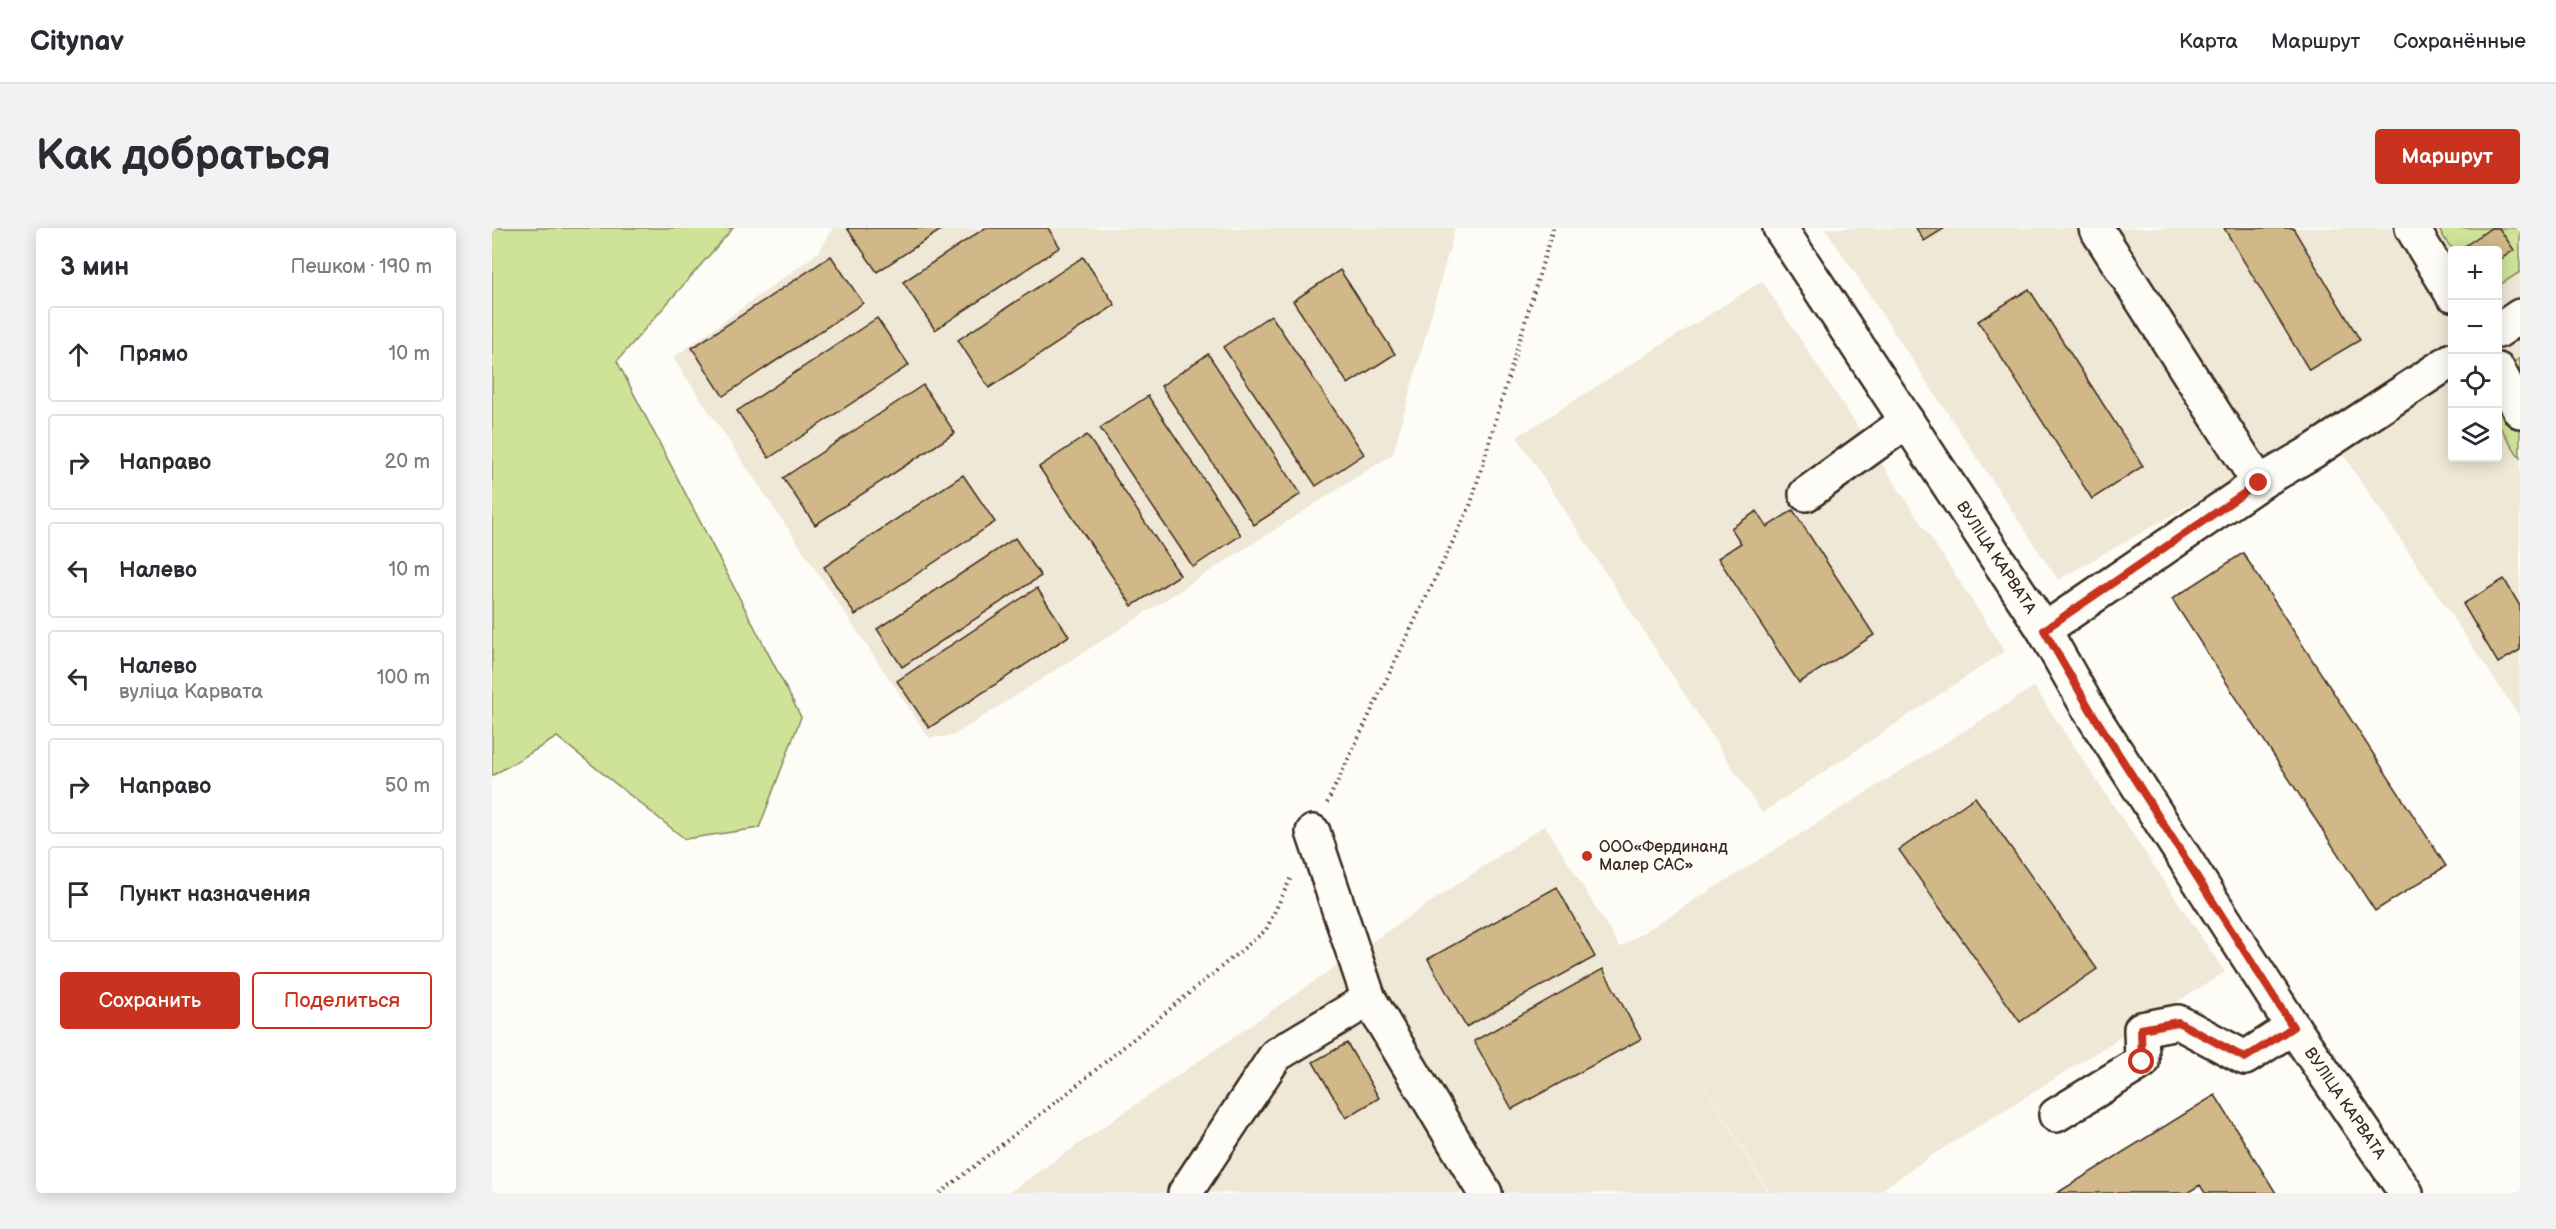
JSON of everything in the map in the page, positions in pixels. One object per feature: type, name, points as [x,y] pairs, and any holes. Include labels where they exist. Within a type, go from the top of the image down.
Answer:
[{"type":"street","name":"ВУЛІЦА КАРВАТА","points":[[1780,228],[2044,630],[2091,711],[2293,1027],[2406,1193]]},
{"type":"street","points":[[2096,228],[2259,483]]},
{"type":"street","points":[[2412,228],[2448,287]]},
{"type":"street","points":[[2502,328],[2520,316]]},
{"type":"street","points":[[2044,630],[2259,483],[2312,452],[2448,363]]},
{"type":"street","points":[[2502,377],[2520,411]]},
{"type":"street","points":[[1806,494],[1907,421]]},
{"type":"street","points":[[1313,832],[1369,999],[1485,1193]]},
{"type":"street","points":[[1185,1193],[1276,1055],[1369,999]]},
{"type":"street","points":[[2056,1115],[2142,1062],[2141,1029],[2178,1022],[2245,1058],[2293,1027]]},
{"type":"path","points":[[940,1193],[1070,1091],[1266,930],[1470,506],[1554,228]]},
{"type":"shaded area","points":[[833,228],[1455,228],[1393,454],[953,736],[929,738],[673,358],[819,252]]},
{"type":"shaded area","points":[[1825,228],[2520,228],[2520,717],[2325,428],[2058,580]]},
{"type":"shaded area","points":[[1762,281],[2005,651],[1762,813],[1517,437]]},
{"type":"shaded area","points":[[2034,687],[2225,972],[1931,1156],[1877,1193],[1770,1193],[1651,998],[1769,1193],[1008,1193],[1352,955],[1545,825],[1620,947]]},
{"type":"green space","points":[[492,228],[733,228],[617,361],[801,717],[759,828],[685,839],[557,737],[492,776]]},
{"type":"green space","points":[[2438,228],[2520,228],[2520,272],[2502,283],[2502,246],[2450,246]]},
{"type":"green space","points":[[2520,358],[2520,458],[2502,430],[2502,370]]},
{"type":"building","points":[[847,228],[944,228],[877,272]]},
{"type":"building","points":[[985,228],[1048,228],[1060,247],[935,330],[903,282]]},
{"type":"building","points":[[1916,228],[1945,228],[1924,241]]},
{"type":"building","points":[[2224,228],[2293,228],[2360,340],[2309,370]]},
{"type":"building","points":[[2491,228],[2499,228],[2514,250],[2502,258],[2502,246],[2465,246]]},
{"type":"building","points":[[831,256],[863,303],[723,396],[692,348]]},
{"type":"building","points":[[1083,257],[1115,305],[989,388],[958,340]]},
{"type":"building","points":[[1340,270],[1395,354],[1348,384],[1293,301]]},
{"type":"building","points":[[2029,289],[2143,466],[2092,499],[1978,321]]},
{"type":"building","points":[[1271,315],[1364,454],[1316,486],[1223,347]]},
{"type":"building","points":[[877,318],[909,365],[769,458],[737,411]]},
{"type":"building","points":[[1208,354],[1301,494],[1254,525],[1161,386]]},
{"type":"building","points":[[923,385],[955,433],[815,525],[783,478]]},
{"type":"building","points":[[1148,396],[1241,535],[1193,567],[1100,428]]},
{"type":"building","points":[[1087,435],[1180,575],[1132,606],[1039,467]]},
{"type":"building","points":[[963,475],[995,522],[855,615],[824,567]]},
{"type":"building","points":[[1793,510],[1874,635],[1799,683],[1718,558],[1741,543],[1731,528],[1757,511],[1767,527]]},
{"type":"building","points":[[1015,538],[1041,576],[902,667],[877,629]]},
{"type":"building","points":[[2243,553],[2446,866],[2375,911],[2172,599]]},
{"type":"building","points":[[2504,579],[2520,606],[2520,650],[2498,663],[2463,604]]},
{"type":"building","points":[[1037,588],[1069,636],[929,728],[897,681]]},
{"type":"building","points":[[1975,797],[2097,969],[2020,1022],[1899,850]]},
{"type":"building","points":[[1557,887],[1595,957],[1466,1027],[1428,959]]},
{"type":"building","points":[[1603,969],[1641,1039],[1512,1109],[1474,1041]]},
{"type":"building","points":[[1347,1043],[1379,1098],[1346,1118],[1313,1062]]},
{"type":"building","points":[[2215,1095],[2276,1193],[2205,1193],[2200,1185],[2187,1193],[2057,1193]]},
{"type":"place","name":"ООО«Фердинанд Малер САС»","points":[[1587,856]]},
{"type":"route","points":[[2142,1062],[2141,1029],[2178,1022],[2245,1058],[2293,1027],[2091,711],[2044,630],[2259,483]]}]
